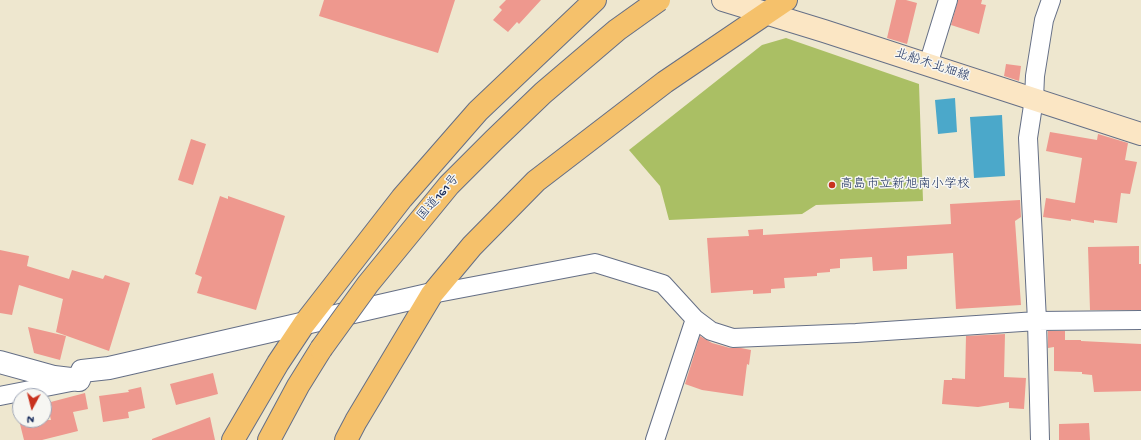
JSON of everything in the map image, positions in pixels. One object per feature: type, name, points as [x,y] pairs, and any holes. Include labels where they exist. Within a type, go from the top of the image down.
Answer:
[{"type":"highway","points":[[234,440],[278,363],[304,324],[402,198],[478,111],[595,0]]},
{"type":"highway","name":"国道161号","points":[[269,440],[298,386],[322,349],[368,284],[449,185],[543,93],[617,30],[659,0]]},
{"type":"highway","points":[[346,440],[432,294],[472,246],[536,181],[665,82],[786,0]]},
{"type":"main road","name":"北船木北畑線","points":[[723,0],[1141,134]]},
{"type":"street","points":[[928,65],[948,0]]},
{"type":"street","points":[[1040,440],[1037,321],[1028,138],[1034,99],[1035,76],[1044,20],[1051,0]]},
{"type":"street","points":[[79,380],[82,371],[109,368],[432,294],[595,263],[663,284],[695,319],[711,331],[733,338],[856,333],[1037,321],[1141,320]]},
{"type":"street","points":[[655,440],[695,319]]},
{"type":"street","points":[[0,362],[54,377],[79,380]]},
{"type":"street","points":[[0,396],[79,380]]},
{"type":"green space","points":[[786,38],[919,84],[923,201],[816,205],[802,214],[669,220],[660,186],[629,150],[762,45]]},
{"type":"water","points":[[955,98],[957,132],[938,134],[935,100]]},
{"type":"water","points":[[1002,115],[1005,176],[974,178],[970,117]]},
{"type":"building","points":[[324,0],[455,0],[438,53],[319,16]]},
{"type":"building","points":[[506,0],[541,0],[519,24],[517,22],[508,32],[493,20],[502,10],[499,7]]},
{"type":"building","points":[[896,0],[906,0],[917,3],[907,44],[887,38]]},
{"type":"building","points":[[958,0],[982,0],[981,4],[986,5],[979,34],[951,25]]},
{"type":"building","points":[[1006,64],[1021,66],[1019,81],[1004,76]]},
{"type":"building","points":[[1050,132],[1097,140],[1098,134],[1128,143],[1125,160],[1137,162],[1130,194],[1121,193],[1117,223],[1094,220],[1094,223],[1071,219],[1071,221],[1043,217],[1046,198],[1075,203],[1082,158],[1046,151]]},
{"type":"building","points":[[191,139],[206,144],[193,185],[178,180]]},
{"type":"building","points":[[220,196],[228,199],[228,196],[285,216],[256,310],[197,293],[202,277],[195,274]]},
{"type":"building","points":[[1020,200],[1021,217],[1015,221],[1021,305],[956,309],[953,253],[907,256],[907,269],[873,271],[872,257],[840,259],[840,268],[830,269],[830,272],[817,273],[817,276],[784,278],[785,288],[771,289],[771,293],[753,294],[753,290],[711,293],[707,238],[749,236],[748,230],[763,229],[763,235],[951,224],[950,204]]},
{"type":"building","points":[[1139,246],[1139,264],[1141,264],[1141,310],[1090,310],[1088,247]]},
{"type":"building","points":[[0,250],[29,256],[27,266],[69,279],[72,270],[103,279],[105,275],[130,283],[109,351],[56,332],[63,299],[19,285],[12,315],[0,313]]},
{"type":"building","points":[[28,327],[66,336],[60,360],[34,353]]},
{"type":"building","points":[[1048,331],[1065,331],[1065,340],[1141,344],[1141,391],[1094,392],[1092,375],[1082,374],[1082,372],[1054,371],[1054,347],[1048,348]]},
{"type":"building","points":[[1005,334],[1004,377],[1026,378],[1024,409],[1009,408],[1009,402],[978,407],[942,404],[944,380],[952,380],[952,378],[965,379],[966,336]]},
{"type":"building","points":[[700,336],[712,343],[730,348],[751,350],[749,365],[747,364],[743,396],[702,390],[685,384]]},
{"type":"building","points":[[213,373],[218,394],[176,405],[170,384]]},
{"type":"building","points":[[141,387],[145,408],[128,412],[129,418],[103,422],[99,396],[129,392],[128,390]]},
{"type":"building","points":[[85,393],[88,409],[73,412],[78,431],[42,440],[24,440],[21,428],[52,428],[52,402]]},
{"type":"building","points":[[210,417],[215,440],[152,440],[152,439]]},
{"type":"building","points":[[1089,423],[1090,440],[1059,440],[1059,424]]},
{"type":"place","name":"高島市立新旭南小学校","points":[[832,185]]}]
